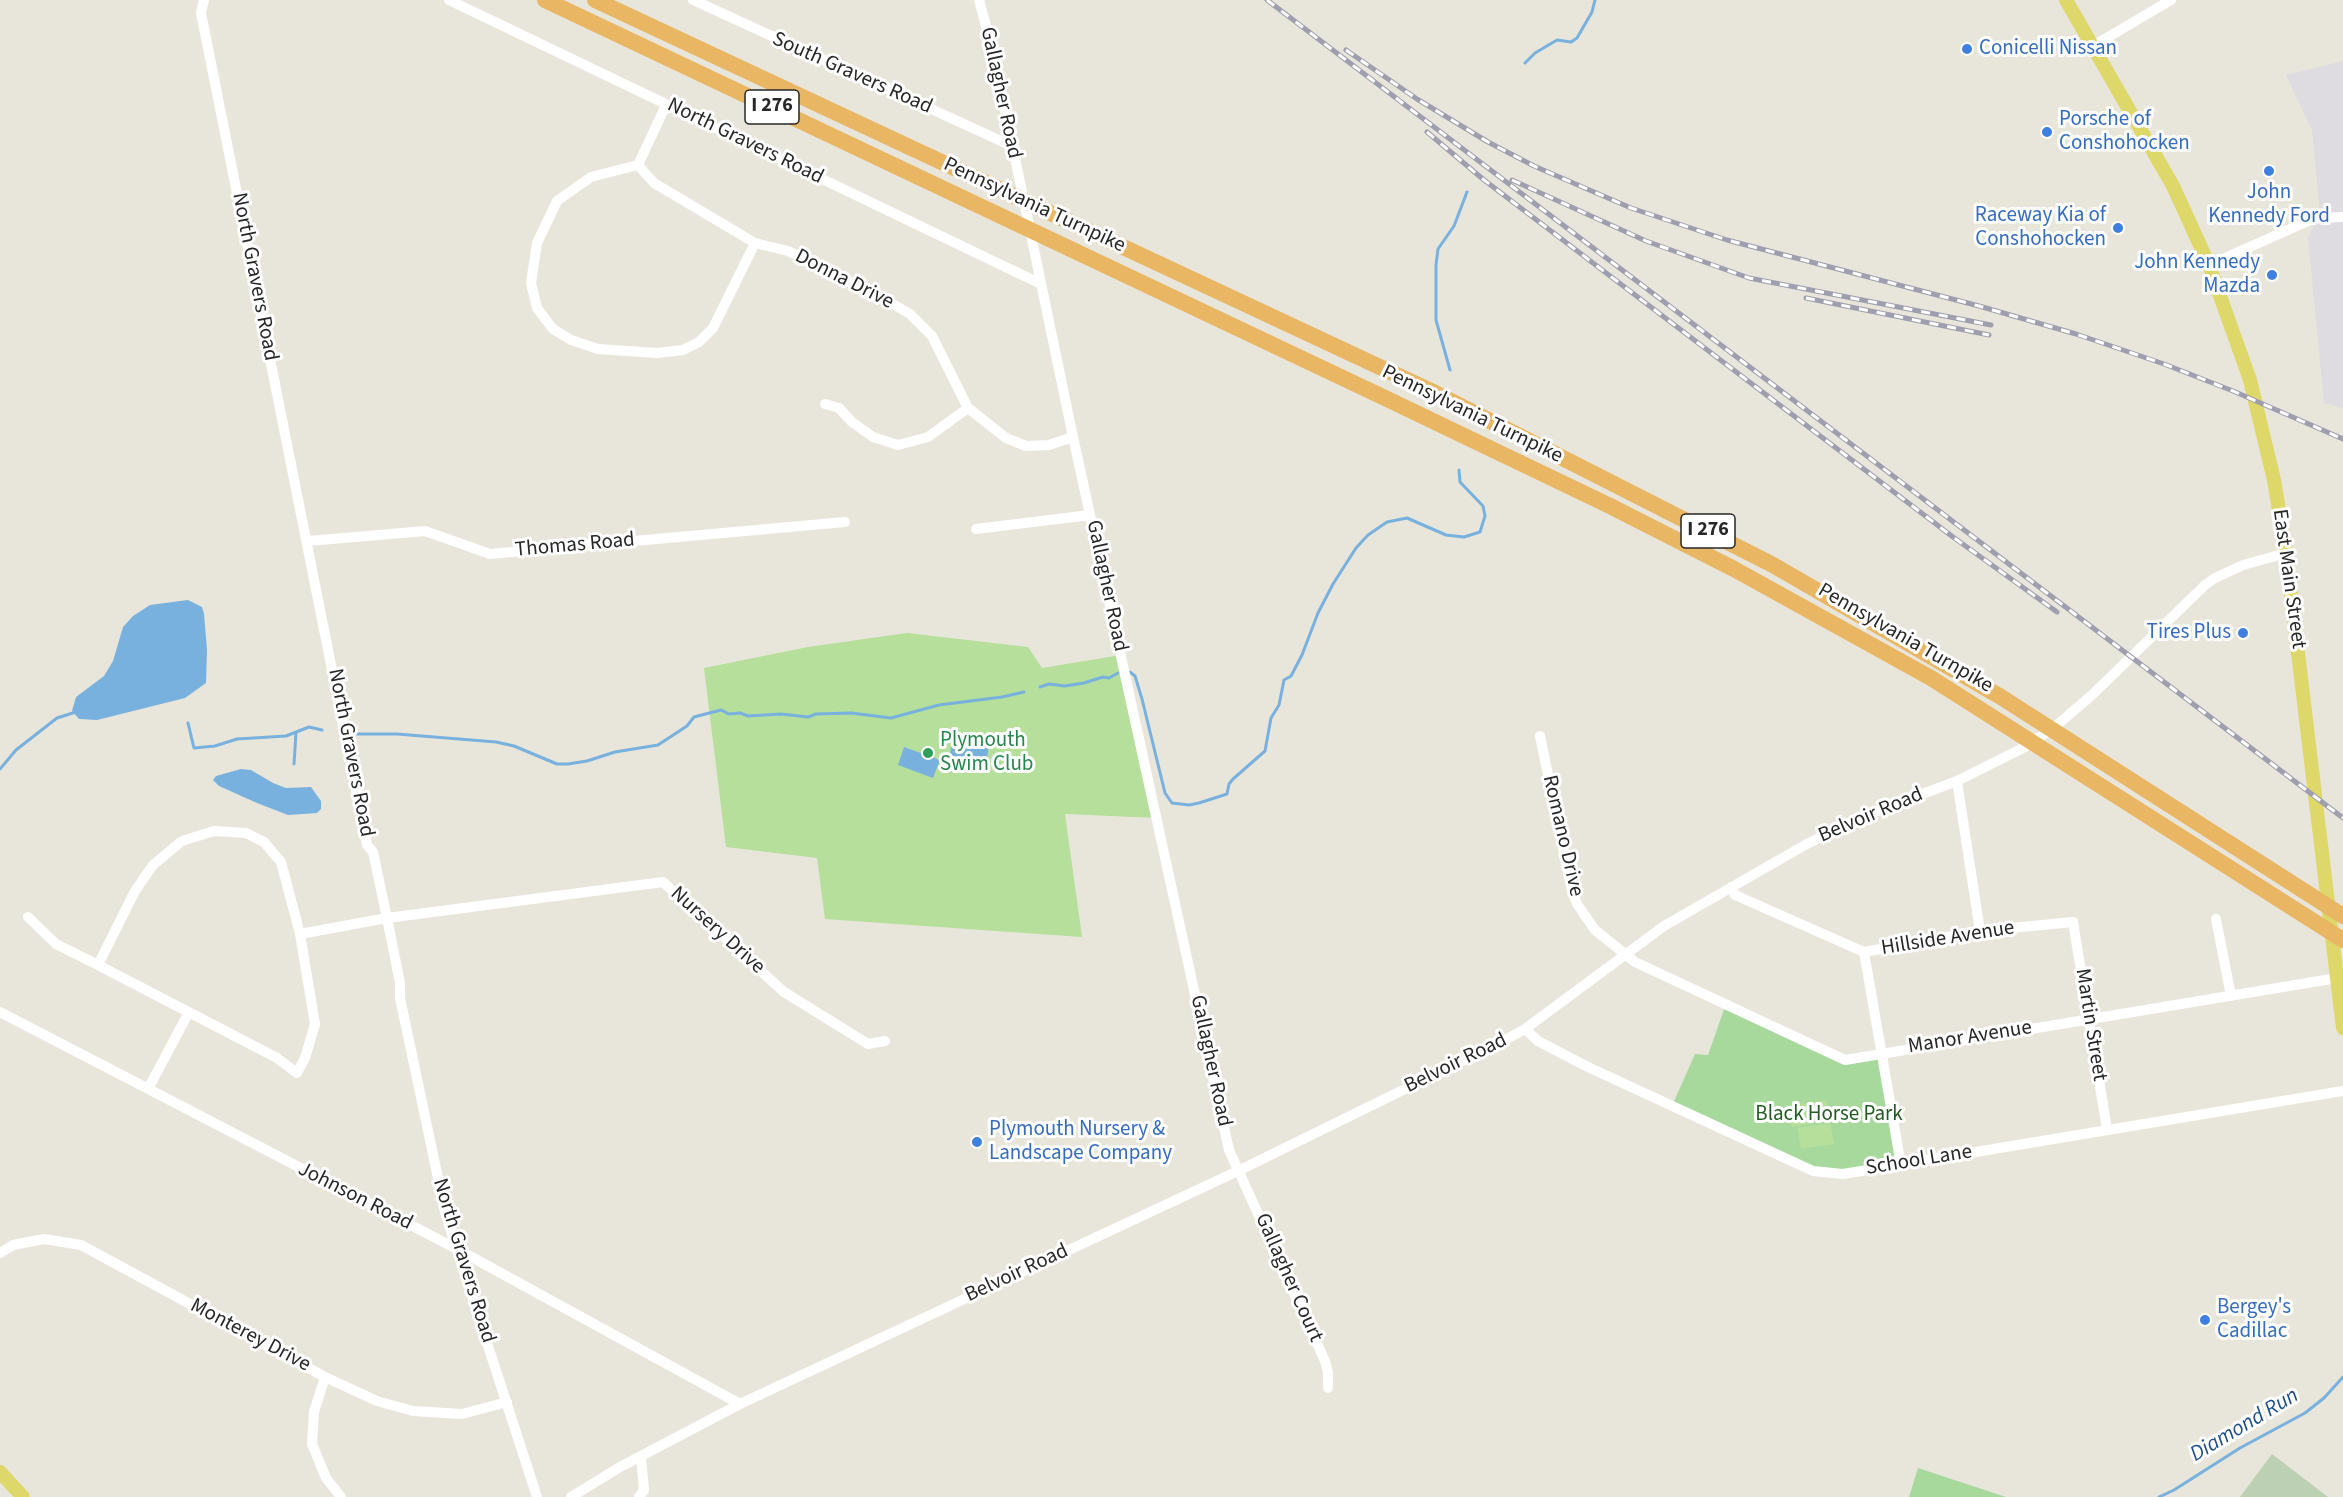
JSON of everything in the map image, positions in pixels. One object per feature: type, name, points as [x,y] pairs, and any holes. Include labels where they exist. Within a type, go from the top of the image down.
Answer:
[{"type":"highway","name":"Pennsylvania Turnpike","points":[[545,0],[1608,505],[1793,600],[1995,717],[2343,940]]},
{"type":"highway","name":"Pennsylvania Turnpike","points":[[595,0],[1431,391],[1773,565],[2001,697],[2343,915]]},
{"type":"main road","name":"East Main Street","points":[[2066,0],[2157,154],[2209,265],[2250,380],[2262,423],[2286,553],[2343,1028]]},
{"type":"main road","points":[[0,1472],[23,1497]]},
{"type":"street","name":"North Gravers Road","points":[[204,0],[201,13],[367,845],[373,852],[387,918],[400,983],[400,998],[441,1194],[537,1497]]},
{"type":"street","name":"North Gravers Road","points":[[449,0],[1041,284]]},
{"type":"street","name":"South Gravers Road","points":[[693,0],[1012,146]]},
{"type":"street","name":"Gallagher Road","points":[[979,0],[993,52],[1073,438],[1230,1150],[1240,1170]]},
{"type":"street","points":[[2093,46],[2171,0]]},
{"type":"street","points":[[666,105],[638,165],[591,177],[557,201],[537,243],[531,283],[537,308],[553,329],[571,340],[598,349],[657,353],[682,350],[699,342],[713,328],[755,243]]},
{"type":"street","name":"Donna Drive","points":[[638,165],[654,183],[755,243],[788,251],[910,314],[932,336],[968,408],[1006,438],[1026,446],[1049,445],[1073,438]]},
{"type":"street","points":[[2209,265],[2315,218],[2343,217]]},
{"type":"street","points":[[825,404],[839,408],[852,422],[873,437],[898,445],[927,437],[968,408]]},
{"type":"street","points":[[976,529],[1090,515]]},
{"type":"street","name":"Thomas Road","points":[[308,541],[425,531],[490,554],[845,522]]},
{"type":"street","name":"Belvoir Road","points":[[571,1497],[610,1473],[740,1404],[1240,1170],[1525,1029],[1664,926],[1731,887],[1835,829],[1891,805],[1957,781],[2012,755],[2042,737],[2073,712],[2192,598],[2216,578],[2243,565],[2286,553]]},
{"type":"street","name":"Romano Drive","points":[[1539,736],[1574,898],[1595,930],[1624,954]]},
{"type":"street","points":[[1957,781],[1980,931]]},
{"type":"street","points":[[28,917],[56,944],[277,1058],[297,1073],[305,1058],[315,1024],[300,934],[281,862],[264,842],[246,833],[214,831],[182,841],[153,864],[135,891],[98,965]]},
{"type":"street","name":"Nursery Drive","points":[[300,934],[387,918],[663,882],[784,992],[868,1044],[885,1041]]},
{"type":"street","name":"Hillside Avenue","points":[[1731,887],[1735,895],[1864,952],[1980,931],[2073,922]]},
{"type":"street","points":[[2216,919],[2230,996]]},
{"type":"street","name":"Martin Street","points":[[2073,922],[2107,1129]]},
{"type":"street","points":[[1864,952],[1901,1165]]},
{"type":"street","name":"Manor Avenue","points":[[1624,954],[1635,962],[1845,1059],[2337,978]]},
{"type":"street","name":"Johnson Road","points":[[0,1012],[457,1250],[740,1404]]},
{"type":"street","points":[[148,1089],[189,1012]]},
{"type":"street","name":"School Lane","points":[[1525,1029],[1539,1041],[1588,1067],[1813,1171],[1843,1174],[2343,1091]]},
{"type":"street","name":"Gallagher Court","points":[[1240,1170],[1325,1361],[1328,1388]]},
{"type":"street","name":"Monterey Drive","points":[[0,1253],[13,1245],[44,1239],[81,1245],[325,1377],[376,1401],[413,1411],[462,1414],[507,1402]]},
{"type":"street","points":[[325,1377],[314,1412],[312,1444],[326,1478],[341,1497]]},
{"type":"street","points":[[639,1497],[644,1490],[642,1457]]},
{"type":"shaded area","points":[[2343,61],[2343,408],[2324,403],[2308,238],[2320,212],[2312,130],[2286,75]]},
{"type":"green space","name":"Plymouth Swim Club","points":[[907,633],[1028,647],[1042,668],[1121,655],[1157,818],[1065,814],[1082,937],[825,919],[817,858],[726,847],[704,668],[808,647]]},
{"type":"green space","name":"Black Horse Park","points":[[1726,1004],[1844,1059],[1881,1053],[1901,1165],[1813,1171],[1672,1106],[1695,1054],[1708,1055]]},
{"type":"green space","points":[[1826,1100],[1829,1120],[1792,1127],[1789,1106]]},
{"type":"green space","points":[[1830,1123],[1834,1144],[1801,1149],[1797,1128]]},
{"type":"green space","points":[[2272,1454],[2328,1497],[2240,1497]]},
{"type":"green space","points":[[1918,1468],[2006,1497],[1909,1497]]},
{"type":"water","points":[[188,600],[202,607],[204,614],[207,650],[206,683],[185,698],[97,720],[79,719],[72,711],[76,697],[104,676],[113,661],[123,627],[133,616],[150,605]]},
{"type":"water","points":[[952,737],[989,741],[987,761],[950,757]]},
{"type":"water","points":[[904,747],[940,760],[933,778],[898,765]]},
{"type":"water","points":[[241,769],[251,770],[286,788],[311,787],[321,801],[321,809],[317,813],[288,815],[219,786],[213,780],[216,776]]},
{"type":"waterway","points":[[1525,63],[1535,53],[1557,40],[1571,42],[1577,38],[1592,12],[1595,0]]},
{"type":"waterway","points":[[1450,370],[1436,320],[1436,265],[1438,249],[1454,226],[1467,192]]},
{"type":"waterway","points":[[1130,672],[1135,676],[1142,699],[1165,793],[1172,803],[1189,805],[1227,794],[1229,784],[1233,779],[1265,751],[1271,718],[1279,705],[1284,680],[1291,676],[1302,655],[1318,613],[1333,584],[1356,548],[1368,535],[1387,522],[1407,518],[1446,535],[1464,537],[1480,532],[1485,516],[1483,506],[1460,482],[1459,470]]},
{"type":"waterway","points":[[1040,687],[1049,684],[1065,686],[1084,683],[1103,677],[1109,678],[1118,673]]},
{"type":"waterway","points":[[353,734],[397,734],[496,742],[514,746],[557,764],[568,764],[615,752],[658,745],[687,726],[694,717],[721,710],[729,714],[740,713],[748,716],[781,714],[808,717],[816,714],[851,713],[891,718],[939,705],[1024,692]]},
{"type":"waterway","points":[[0,769],[16,750],[57,718],[76,712]]},
{"type":"waterway","points":[[188,723],[194,748],[215,746],[237,739],[286,736],[309,727],[322,730]]},
{"type":"waterway","points":[[294,764],[296,733]]},
{"type":"waterway","name":"Diamond Run","points":[[2159,1497],[2240,1448],[2305,1413],[2324,1398],[2343,1377]]},
{"type":"railway","points":[[1267,0],[2343,818]]},
{"type":"railway","points":[[1346,50],[1417,99],[1488,142],[1534,166],[1631,208],[1727,240],[1979,306],[2076,334],[2164,364],[2233,391],[2343,439]]},
{"type":"railway","points":[[1427,132],[1484,180],[1953,537],[2057,612]]},
{"type":"railway","points":[[1512,180],[1646,241],[1749,278],[1991,325]]},
{"type":"railway","points":[[1806,298],[1989,335]]},
{"type":"place","name":"Conicelli Nissan","points":[[1967,49]]},
{"type":"place","name":"Porsche of Conshohocken","points":[[2047,132]]},
{"type":"place","name":"John Kennedy Ford","points":[[2269,171]]},
{"type":"place","name":"Raceway Kia of Conshohocken","points":[[2118,228]]},
{"type":"place","name":"John Kennedy Mazda","points":[[2272,275]]},
{"type":"place","name":"Tires Plus","points":[[2243,633]]},
{"type":"place","name":"Plymouth Swim Club","points":[[928,753]]},
{"type":"place","name":"Plymouth Nursery & Landscape Company","points":[[977,1142]]},
{"type":"place","name":"Bergey's Cadillac","points":[[2205,1320]]}]
